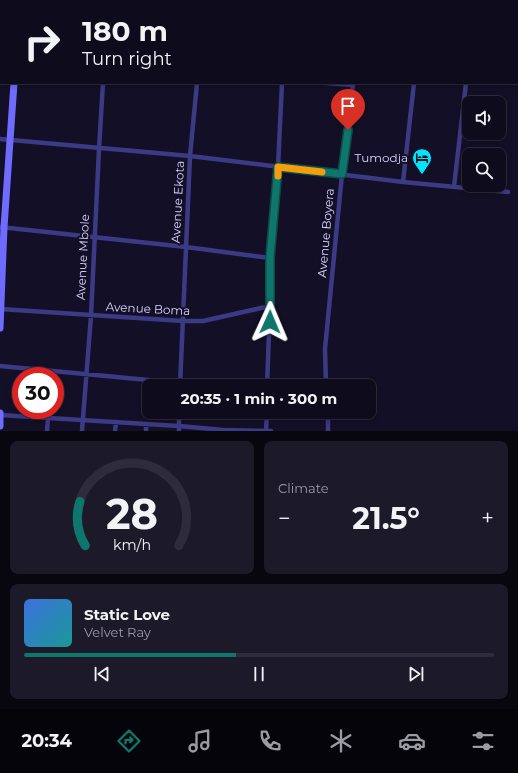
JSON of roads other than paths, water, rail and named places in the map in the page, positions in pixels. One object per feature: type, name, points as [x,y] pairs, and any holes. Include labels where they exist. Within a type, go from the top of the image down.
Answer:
[{"type":"street","points":[[0,328],[2,227],[11,140],[14,84]]},
{"type":"street","name":"Avenue Mbole","points":[[82,431],[91,316],[98,149],[103,84]]},
{"type":"street","name":"Avenue Ekota","points":[[180,379],[190,156],[197,84]]},
{"type":"street","points":[[268,379],[270,258],[278,167],[282,84]]},
{"type":"street","name":"Avenue Boyera","points":[[326,379],[325,349],[342,174],[353,84]]},
{"type":"street","points":[[402,182],[414,84]]},
{"type":"street","points":[[454,187],[466,84]]},
{"type":"street","points":[[0,139],[98,149],[190,156],[402,182],[508,192]]},
{"type":"street","points":[[2,227],[186,247],[270,258]]},
{"type":"street","name":"Avenue Boma","points":[[1,310],[204,321],[270,306]]},
{"type":"street","points":[[0,366],[87,373],[142,380]]},
{"type":"street","points":[[0,426],[0,414],[12,415]]},
{"type":"street","points":[[47,431],[48,419]]},
{"type":"street","points":[[64,419],[223,431],[271,431]]},
{"type":"street","points":[[266,431],[267,419]]},
{"type":"street","points":[[328,419],[328,431]]},
{"type":"street","points":[[115,431],[116,422]]},
{"type":"street","points":[[146,424],[146,431]]},
{"type":"place","name":"Tumodja","points":[[422,175]]}]
